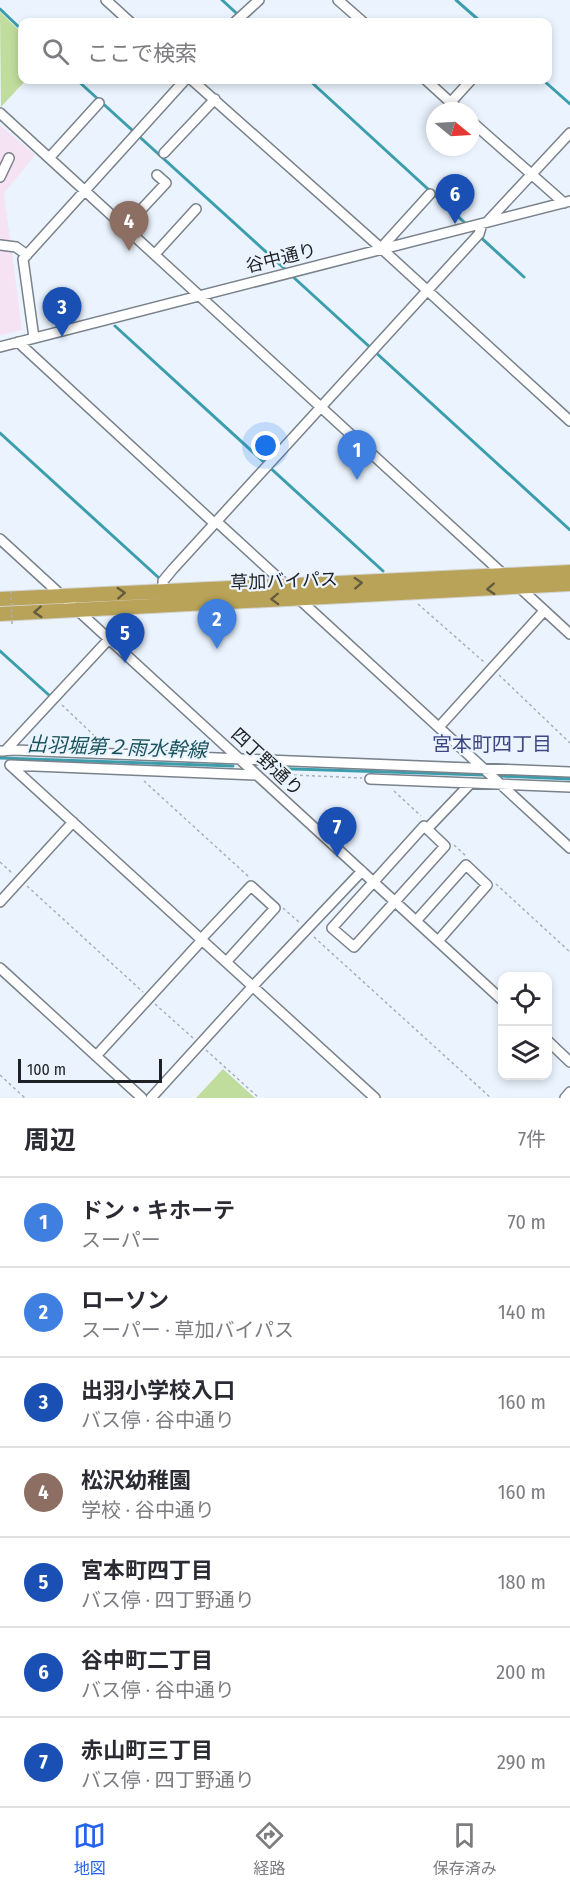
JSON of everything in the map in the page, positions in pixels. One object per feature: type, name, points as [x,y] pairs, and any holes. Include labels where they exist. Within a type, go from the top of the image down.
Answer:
[{"type":"highway","name":"草加バイパス","points":[[5,595],[62,596],[570,572]]},
{"type":"highway","name":"草加バイパス","points":[[0,614],[570,584]]},
{"type":"street","points":[[106,0],[126,18]]},
{"type":"street","points":[[239,18],[259,0]]},
{"type":"street","points":[[338,0],[358,18]]},
{"type":"street","points":[[34,338],[23,262],[27,255],[181,84]]},
{"type":"street","points":[[197,84],[382,248],[570,421]]},
{"type":"street","points":[[431,84],[451,102],[467,84]]},
{"type":"street","points":[[164,153],[215,99]]},
{"type":"street","points":[[50,157],[99,103]]},
{"type":"street","points":[[0,112],[570,634]]},
{"type":"street","points":[[480,129],[531,175],[567,202]]},
{"type":"street","points":[[163,590],[163,581],[215,522],[479,234],[484,223],[570,134]]},
{"type":"street","points":[[0,177],[9,158]]},
{"type":"street","points":[[157,175],[175,191]]},
{"type":"street","points":[[125,227],[166,183]]},
{"type":"street","points":[[382,248],[430,194]]},
{"type":"street","name":"谷中通り","points":[[0,347],[567,202]]},
{"type":"street","points":[[155,254],[196,209]]},
{"type":"street","points":[[0,242],[16,247],[27,255]]},
{"type":"street","points":[[18,342],[287,586]]},
{"type":"street","name":"四丁野通り","points":[[0,538],[498,996]]},
{"type":"street","points":[[298,598],[499,784],[568,842]]},
{"type":"street","points":[[439,728],[544,611]]},
{"type":"street","points":[[3,751],[109,639]]},
{"type":"street","points":[[3,751],[570,772]]},
{"type":"street","points":[[255,774],[10,765],[375,1098]]},
{"type":"street","points":[[370,779],[570,787]]},
{"type":"street","points":[[427,829],[470,784]]},
{"type":"street","points":[[0,902],[74,822]]},
{"type":"street","points":[[424,826],[445,846],[354,947],[332,928],[374,882],[424,826]]},
{"type":"street","points":[[416,921],[466,865],[487,885],[438,941]]},
{"type":"street","points":[[152,1098],[253,986],[362,872]]},
{"type":"street","points":[[96,1056],[251,886],[276,908],[226,961]]},
{"type":"street","points":[[1,972],[142,1098]]},
{"type":"street","points":[[552,1045],[570,1062]]},
{"type":"street","points":[[565,1098],[570,1092]]},
{"type":"path","points":[[5,595],[12,624]]},
{"type":"path","points":[[54,698],[114,754]]},
{"type":"path","points":[[255,774],[370,779]]},
{"type":"path","points":[[0,862],[259,1098]]},
{"type":"path","points":[[0,1075],[25,1098]]},
{"type":"shaded area","points":[[0,125],[35,155],[4,193],[22,330],[0,335]]},
{"type":"green space","points":[[0,12],[18,29],[18,84],[22,84],[1,107]]},
{"type":"green space","points":[[223,1069],[255,1098],[196,1098]]},
{"type":"waterway","points":[[222,0],[242,18]]},
{"type":"waterway","points":[[456,0],[476,18]]},
{"type":"waterway","points":[[0,9],[18,26]]},
{"type":"waterway","points":[[81,84],[286,270]]},
{"type":"waterway","points":[[313,84],[524,277]]},
{"type":"waterway","points":[[548,84],[570,104]]},
{"type":"waterway","points":[[291,275],[570,530]]},
{"type":"waterway","points":[[115,326],[383,571]]},
{"type":"waterway","points":[[0,433],[159,578]]},
{"type":"waterway","points":[[0,651],[50,696]]},
{"type":"waterway","name":"出羽堀第２雨水幹線","points":[[0,758],[233,766]]},
{"type":"waterway","name":"出羽堀第２雨水幹線","points":[[263,768],[483,775]]},
{"type":"waterway","name":"出羽堀第２雨水幹線","points":[[500,776],[570,779]]},
{"type":"place","name":"谷中町二丁目","points":[[455,224]]},
{"type":"place","name":"松沢幼稚園","points":[[129,251]]},
{"type":"place","name":"出羽小学校入口","points":[[62,337]]},
{"type":"place","name":"ドン・キホーテ","points":[[357,480]]},
{"type":"place","name":"ローソン","points":[[217,649]]},
{"type":"place","name":"宮本町四丁目","points":[[125,663]]},
{"type":"place","name":"赤山町三丁目","points":[[337,857]]},
{"type":"district","name":"宮本町四丁目","points":[[492,744]]}]
